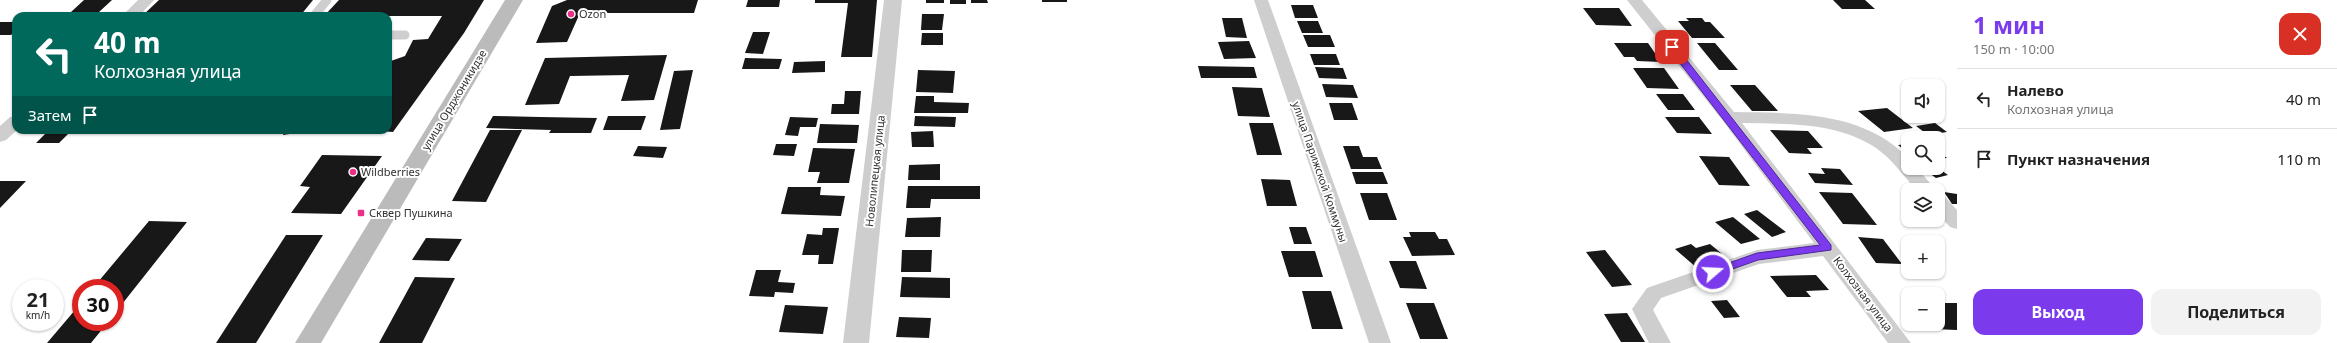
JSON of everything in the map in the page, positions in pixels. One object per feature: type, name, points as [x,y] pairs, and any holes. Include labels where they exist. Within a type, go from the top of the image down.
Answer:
[{"type":"main road","name":"улица Орджоникидзе","points":[[308,343],[514,0]]},
{"type":"street","points":[[134,12],[147,0]]},
{"type":"street","name":"Новолипецкая улица","points":[[856,343],[893,0]]},
{"type":"street","name":"улица Парижской Коммуны","points":[[1261,0],[1380,343]]},
{"type":"street","name":"Колхозная улица","points":[[1634,0],[1729,117],[1900,343]]},
{"type":"street","points":[[1729,117],[1814,120],[1854,129],[1884,145],[1920,183]]},
{"type":"street","points":[[0,136],[12,125]]},
{"type":"street","points":[[1945,209],[1957,222]]},
{"type":"street","points":[[1660,343],[1642,309],[1654,293],[1757,257],[1828,248]]},
{"type":"lane","points":[[317,12],[327,0]]},
{"type":"lane","points":[[392,35],[405,35]]},
{"type":"building","points":[[84,0],[112,0],[99,12],[71,12]]},
{"type":"building","points":[[159,0],[313,0],[303,12],[146,12]]},
{"type":"building","points":[[339,0],[484,0],[464,33],[393,132],[392,61],[405,56],[413,40],[428,39],[442,16],[392,16],[392,12],[328,12]]},
{"type":"building","points":[[567,0],[698,0],[694,13],[580,13],[567,42],[536,43],[552,6]]},
{"type":"building","points":[[748,0],[780,0],[779,7],[746,7]]},
{"type":"building","points":[[815,0],[877,0],[872,57],[841,57],[848,3],[815,3]]},
{"type":"building","points":[[926,0],[944,0],[944,3],[926,3]]},
{"type":"building","points":[[950,0],[966,0],[966,4],[950,4]]},
{"type":"building","points":[[971,0],[987,0],[988,3],[971,3]]},
{"type":"building","points":[[1042,0],[1067,0],[1067,2],[1042,2]]},
{"type":"building","points":[[1833,0],[1865,0],[1875,9],[1842,9]]},
{"type":"building","points":[[1291,5],[1313,5],[1318,18],[1295,18]]},
{"type":"building","points":[[1583,8],[1619,8],[1632,26],[1596,25]]},
{"type":"building","points":[[922,14],[944,14],[942,30],[921,30]]},
{"type":"building","points":[[1222,18],[1242,18],[1247,38],[1226,37]]},
{"type":"building","points":[[1686,18],[1702,18],[1705,22],[1710,22],[1725,38],[1692,38],[1678,21],[1689,21]]},
{"type":"building","points":[[1297,21],[1318,21],[1323,33],[1302,33]]},
{"type":"building","points":[[0,22],[12,22],[12,34],[0,35]]},
{"type":"building","points":[[753,32],[770,32],[763,54],[745,53]]},
{"type":"building","points":[[922,33],[943,33],[943,45],[921,45]]},
{"type":"building","points":[[1303,35],[1330,35],[1335,47],[1308,47]]},
{"type":"building","points":[[1249,41],[1256,58],[1224,59],[1218,42]]},
{"type":"building","points":[[1614,43],[1648,43],[1661,62],[1637,61],[1634,57],[1624,57]]},
{"type":"building","points":[[1697,43],[1715,43],[1738,70],[1719,70]]},
{"type":"building","points":[[1310,54],[1336,54],[1340,65],[1314,65]]},
{"type":"building","points":[[667,55],[654,100],[621,101],[629,75],[570,76],[559,104],[525,105],[545,58]]},
{"type":"building","points":[[745,58],[782,59],[779,69],[742,69]]},
{"type":"building","points":[[825,61],[825,72],[792,73],[794,62]]},
{"type":"building","points":[[1198,66],[1254,67],[1257,78],[1201,78]]},
{"type":"building","points":[[1315,67],[1343,68],[1347,79],[1319,78]]},
{"type":"building","points":[[1633,68],[1664,68],[1679,89],[1647,88]]},
{"type":"building","points":[[693,70],[680,129],[660,130],[674,71]]},
{"type":"building","points":[[918,70],[955,71],[953,93],[916,92]]},
{"type":"building","points":[[1322,84],[1353,85],[1358,98],[1326,97]]},
{"type":"building","points":[[1730,85],[1755,85],[1778,111],[1752,111]]},
{"type":"building","points":[[1232,87],[1262,88],[1270,117],[1238,116]]},
{"type":"building","points":[[845,91],[861,91],[859,114],[831,114],[832,104],[844,104]]},
{"type":"building","points":[[1656,94],[1683,94],[1695,110],[1668,110]]},
{"type":"building","points":[[916,96],[934,96],[934,102],[969,103],[968,113],[914,113]]},
{"type":"building","points":[[1329,103],[1352,103],[1358,120],[1334,120]]},
{"type":"building","points":[[1887,108],[1901,119],[1901,123],[1906,123],[1913,128],[1884,132],[1858,111]]},
{"type":"building","points":[[493,116],[597,118],[591,133],[549,133],[551,130],[486,128]]},
{"type":"building","points":[[608,116],[646,116],[641,130],[603,130]]},
{"type":"building","points":[[915,116],[956,117],[955,127],[914,126]]},
{"type":"building","points":[[790,117],[818,118],[816,127],[800,127],[798,136],[785,135]]},
{"type":"building","points":[[1665,117],[1699,117],[1712,134],[1677,133]]},
{"type":"building","points":[[1249,123],[1273,123],[1282,155],[1257,155]]},
{"type":"building","points":[[1935,123],[1947,132],[1923,131],[1916,126]]},
{"type":"building","points":[[820,124],[859,125],[857,143],[817,143]]},
{"type":"building","points":[[490,130],[522,130],[486,202],[452,201]]},
{"type":"building","points":[[1770,130],[1808,131],[1823,148],[1807,148],[1812,154],[1789,153]]},
{"type":"building","points":[[933,131],[934,147],[912,147],[911,132]]},
{"type":"building","points":[[45,134],[68,134],[59,143],[36,143]]},
{"type":"building","points":[[776,144],[797,144],[794,156],[773,155]]},
{"type":"building","points":[[638,146],[667,147],[663,158],[633,156]]},
{"type":"building","points":[[1343,146],[1359,146],[1363,157],[1377,157],[1382,169],[1351,169]]},
{"type":"building","points":[[813,148],[855,149],[849,183],[817,183],[820,172],[808,172]]},
{"type":"building","points":[[322,155],[382,156],[341,214],[291,213],[310,187],[300,186]]},
{"type":"building","points":[[1699,156],[1729,157],[1750,186],[1719,185]]},
{"type":"building","points":[[940,164],[940,180],[908,180],[909,165]]},
{"type":"building","points":[[1821,168],[1840,169],[1853,185],[1815,183],[1808,173],[1825,174]]},
{"type":"building","points":[[1352,172],[1383,172],[1388,184],[1356,184]]},
{"type":"building","points":[[1945,173],[1948,175],[1936,178],[1932,175],[1945,175]]},
{"type":"building","points":[[1261,179],[1290,180],[1297,206],[1267,206]]},
{"type":"building","points":[[0,181],[26,181],[0,208]]},
{"type":"building","points":[[908,186],[980,186],[980,199],[931,199],[930,208],[906,208]]},
{"type":"building","points":[[788,187],[821,187],[820,195],[845,196],[841,216],[781,214]]},
{"type":"building","points":[[1819,192],[1852,193],[1877,225],[1843,224]]},
{"type":"building","points":[[1945,192],[1957,194],[1957,204],[1952,204]]},
{"type":"building","points":[[1360,193],[1387,193],[1397,220],[1369,220]]},
{"type":"building","points":[[1757,210],[1786,232],[1772,237],[1744,214]]},
{"type":"building","points":[[941,217],[940,237],[905,237],[907,218]]},
{"type":"building","points":[[1733,217],[1760,239],[1741,244],[1715,222]]},
{"type":"building","points":[[149,221],[187,222],[124,302],[124,279],[101,279]]},
{"type":"building","points":[[1289,227],[1306,227],[1312,244],[1294,244]]},
{"type":"building","points":[[823,228],[839,228],[833,264],[818,264],[819,255],[802,255],[807,234],[822,235]]},
{"type":"building","points":[[1409,232],[1435,232],[1439,239],[1447,239],[1455,255],[1412,256],[1403,237],[1411,237]]},
{"type":"building","points":[[286,235],[323,235],[256,343],[216,343]]},
{"type":"building","points":[[1858,237],[1883,239],[1901,264],[1876,263]]},
{"type":"building","points":[[426,238],[462,239],[449,261],[412,260]]},
{"type":"building","points":[[1691,244],[1696,248],[1710,244],[1727,258],[1697,268],[1675,249]]},
{"type":"building","points":[[902,250],[932,250],[931,272],[901,272]]},
{"type":"building","points":[[1605,250],[1632,285],[1612,287],[1586,252]]},
{"type":"building","points":[[1281,251],[1315,251],[1323,277],[1289,277]]},
{"type":"building","points":[[1389,261],[1416,261],[1427,289],[1400,288]]},
{"type":"building","points":[[756,270],[781,270],[778,282],[795,283],[793,293],[775,292],[774,297],[749,296]]},
{"type":"building","points":[[1816,275],[1829,290],[1806,291],[1811,297],[1787,297],[1770,276]]},
{"type":"building","points":[[415,277],[455,278],[422,343],[379,343]]},
{"type":"building","points":[[902,277],[950,278],[950,298],[900,297]]},
{"type":"building","points":[[1302,291],[1331,291],[1343,329],[1312,329]]},
{"type":"building","points":[[1727,300],[1740,317],[1724,318],[1711,301]]},
{"type":"building","points":[[1406,303],[1434,303],[1448,339],[1420,339]]},
{"type":"building","points":[[1945,303],[1957,303],[1957,330],[1945,330]]},
{"type":"building","points":[[785,305],[828,307],[823,334],[779,332]]},
{"type":"building","points":[[1627,313],[1645,342],[1621,342],[1604,314]]},
{"type":"building","points":[[72,314],[72,331],[101,331],[91,343],[47,343],[57,331],[64,331],[64,323]]},
{"type":"building","points":[[899,317],[931,318],[929,338],[896,337]]},
{"type":"place","name":"Ozon","points":[[571,14]]},
{"type":"place","name":"Wildberries","points":[[353,172]]},
{"type":"place","name":"Сквер Пушкина","points":[[361,213]]},
{"type":"route","points":[[1672,47],[1729,117],[1828,248],[1757,257],[1713,272]]}]
